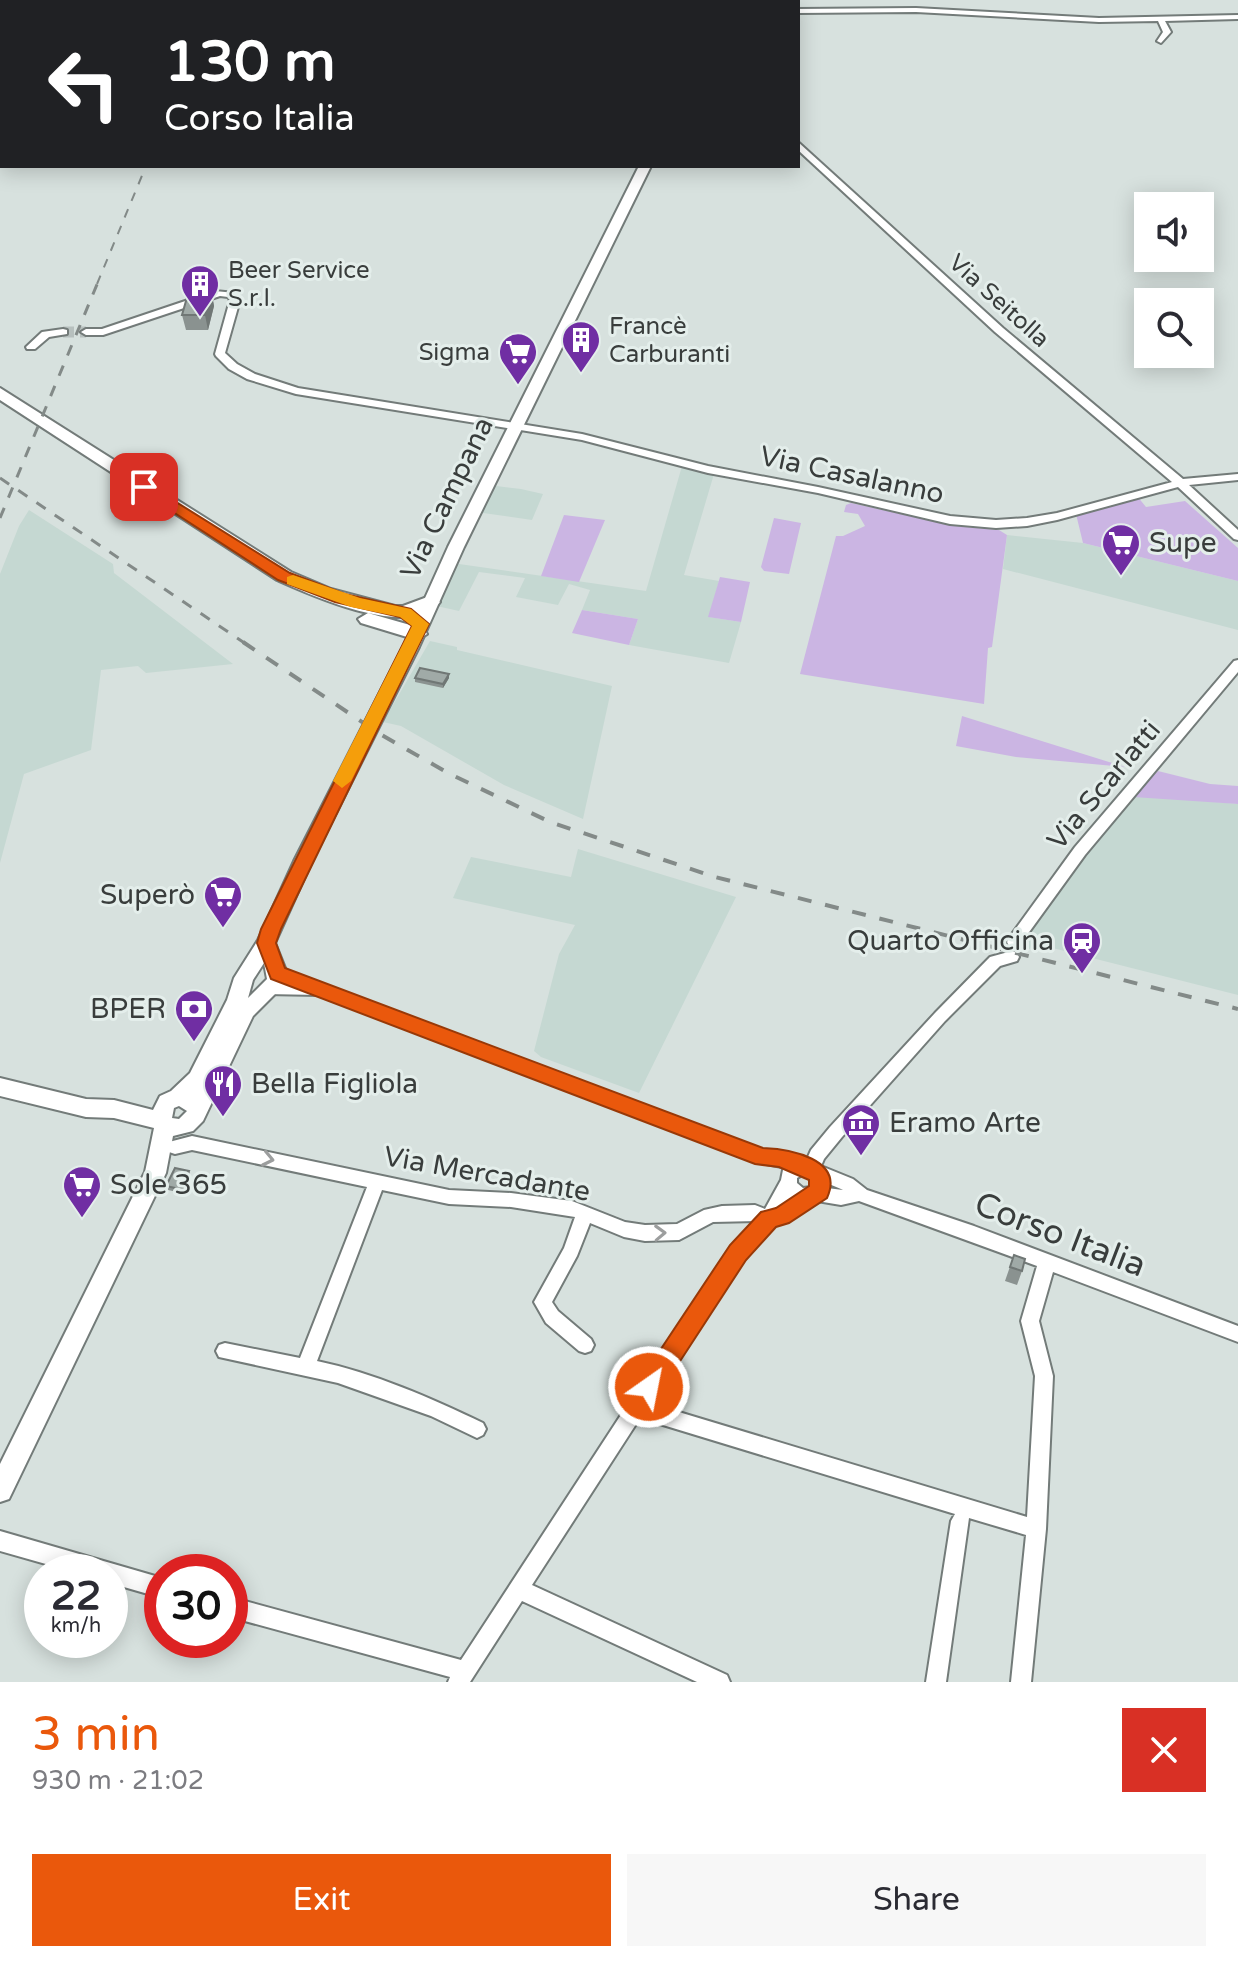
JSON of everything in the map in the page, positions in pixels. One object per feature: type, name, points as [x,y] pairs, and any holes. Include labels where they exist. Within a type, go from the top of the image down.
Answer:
[{"type":"highway","points":[[0,393],[268,568],[325,594],[414,624]]},
{"type":"highway","points":[[0,410],[257,574],[306,597],[414,624]]},
{"type":"highway","points":[[414,624],[430,602]]},
{"type":"main road","name":"Via Campana","points":[[430,602],[644,168]]},
{"type":"main road","points":[[175,1132],[160,1111],[197,1079],[266,943],[414,624]]},
{"type":"main road","points":[[3,1476],[175,1132],[193,1120],[241,1018],[272,981],[266,943]]},
{"type":"main road","points":[[247,976],[253,992],[272,981]]},
{"type":"main road","points":[[0,1087],[86,1108],[114,1109],[189,1098],[197,1110]]},
{"type":"main road","points":[[114,1109],[175,1132]]},
{"type":"street","points":[[800,11],[916,10],[1065,20],[1238,17]]},
{"type":"street","points":[[1160,18],[1167,32],[1161,41]]},
{"type":"street","name":"Via Seitolla","points":[[800,147],[999,330],[1238,536]]},
{"type":"street","name":"Via Casalanno","points":[[86,332],[103,332],[219,293],[227,293],[235,300],[220,354],[242,372],[277,385],[350,401],[581,436],[698,468],[961,521],[1024,522],[1063,515],[1179,482],[1238,477]]},
{"type":"street","points":[[31,347],[46,334],[63,332]]},
{"type":"street","name":"Via Scarlatti","points":[[801,1173],[995,961],[1013,950],[1080,851],[1238,664]]},
{"type":"street","name":"Corso Italia","points":[[272,981],[322,989],[404,1023],[766,1158],[772,1166],[847,1184],[859,1194],[1238,1334]]},
{"type":"street","name":"Via Mercadante","points":[[175,1132],[449,1197],[511,1200],[572,1208],[624,1229],[645,1233],[679,1232],[710,1215],[722,1213],[755,1212],[769,1219]]},
{"type":"street","points":[[801,1173],[795,1194],[813,1195]]},
{"type":"street","points":[[769,1219],[781,1216],[813,1195],[822,1181],[801,1173]]},
{"type":"street","points":[[248,1612],[462,1676],[733,1259],[769,1219],[801,1173]]},
{"type":"street","points":[[306,1366],[377,1182]]},
{"type":"street","name":"Corso Italia","points":[[813,1195],[841,1198],[859,1194]]},
{"type":"street","points":[[585,1214],[571,1251],[543,1302],[552,1317],[585,1345]]},
{"type":"street","points":[[1021,1682],[1036,1529],[1044,1376],[1030,1321],[1047,1261]]},
{"type":"street","points":[[225,1351],[338,1374],[477,1429]]},
{"type":"street","points":[[636,1408],[1036,1529]]},
{"type":"street","points":[[936,1682],[961,1521]]},
{"type":"street","points":[[0,1541],[46,1554]]},
{"type":"street","points":[[518,1589],[720,1682]]},
{"type":"shaded area","points":[[682,466],[714,474],[684,575],[719,581],[709,617],[741,622],[729,663],[629,645],[638,619],[582,610],[590,590],[569,584],[558,605],[516,597],[525,578],[479,572],[459,611],[432,605],[452,563],[646,591]]},
{"type":"shaded area","points":[[489,485],[543,494],[532,520],[476,512]]},
{"type":"shaded area","points":[[1137,496],[1146,507],[1185,501],[1238,548],[1238,581],[1083,543],[1076,514]]},
{"type":"shaded area","points":[[851,503],[955,526],[999,530],[1007,535],[992,647],[988,648],[984,704],[800,674],[836,536],[865,526],[858,514],[844,512],[846,505]]},
{"type":"shaded area","points":[[29,510],[113,564],[114,573],[233,664],[146,673],[138,666],[101,670],[91,750],[24,774],[0,863],[0,574],[19,526]]},
{"type":"shaded area","points":[[564,515],[605,520],[579,582],[541,576]]},
{"type":"shaded area","points":[[774,518],[801,523],[789,574],[764,571],[761,567]]},
{"type":"shaded area","points":[[1007,535],[1083,543],[1238,581],[1238,630],[1003,569]]},
{"type":"shaded area","points":[[720,577],[750,582],[741,622],[708,617]]},
{"type":"shaded area","points":[[582,610],[638,619],[629,645],[572,633]]},
{"type":"shaded area","points":[[430,641],[612,686],[583,819],[504,785],[401,726],[383,722]]},
{"type":"shaded area","points":[[962,716],[1125,767],[1016,757],[956,746]]},
{"type":"shaded area","points":[[1158,771],[1210,784],[1238,786],[1238,804],[1133,797]]},
{"type":"shaded area","points":[[1141,795],[1238,804],[1238,995],[1033,943],[1030,949],[1007,943],[1054,880],[1074,869],[1133,797]]},
{"type":"shaded area","points":[[578,849],[736,897],[639,1093],[541,1057],[534,1051],[559,954],[575,925],[453,898],[471,857],[571,877]]},
{"type":"building","points":[[211,290],[205,315],[182,315],[188,294]]},
{"type":"building","points":[[420,668],[449,674],[443,684],[415,678]]},
{"type":"building","points":[[175,1168],[189,1171],[180,1189],[166,1186]]},
{"type":"building","points":[[1014,1255],[1025,1259],[1022,1271],[1010,1267]]},
{"type":"tunnel","points":[[63,332],[86,332]]},
{"type":"railway","points":[[97,284],[145,168]]},
{"type":"railway","points":[[13,487],[98,282]]},
{"type":"railway","points":[[0,478],[13,487]]},
{"type":"railway","points":[[0,518],[13,487]]},
{"type":"railway","points":[[13,487],[246,644]]},
{"type":"railway","points":[[243,642],[380,734],[448,773],[550,822],[715,877],[1238,1009]]},
{"type":"slow traffic","points":[[293,580],[325,594],[405,613],[421,624],[342,781]]},
{"type":"place","name":"Beer Service S.r.l.","points":[[200,318]]},
{"type":"place","name":"Francè Carburanti","points":[[581,374]]},
{"type":"place","name":"Sigma","points":[[518,386]]},
{"type":"place","name":"Supe","points":[[1121,577]]},
{"type":"place","name":"Superò","points":[[223,929]]},
{"type":"place","name":"Quarto Officina","points":[[1082,975]]},
{"type":"place","name":"BPER","points":[[194,1043]]},
{"type":"place","name":"Bella Figliola","points":[[223,1118]]},
{"type":"place","name":"Eramo Arte","points":[[861,1157]]},
{"type":"place","name":"Sole 365","points":[[82,1219]]},
{"type":"route","points":[[144,487],[249,556],[300,584],[370,607],[405,613],[421,624],[271,929],[266,943],[277,973],[762,1157],[779,1158],[807,1167],[820,1176],[822,1186],[819,1191],[781,1216],[769,1219],[738,1252],[649,1387]]}]
